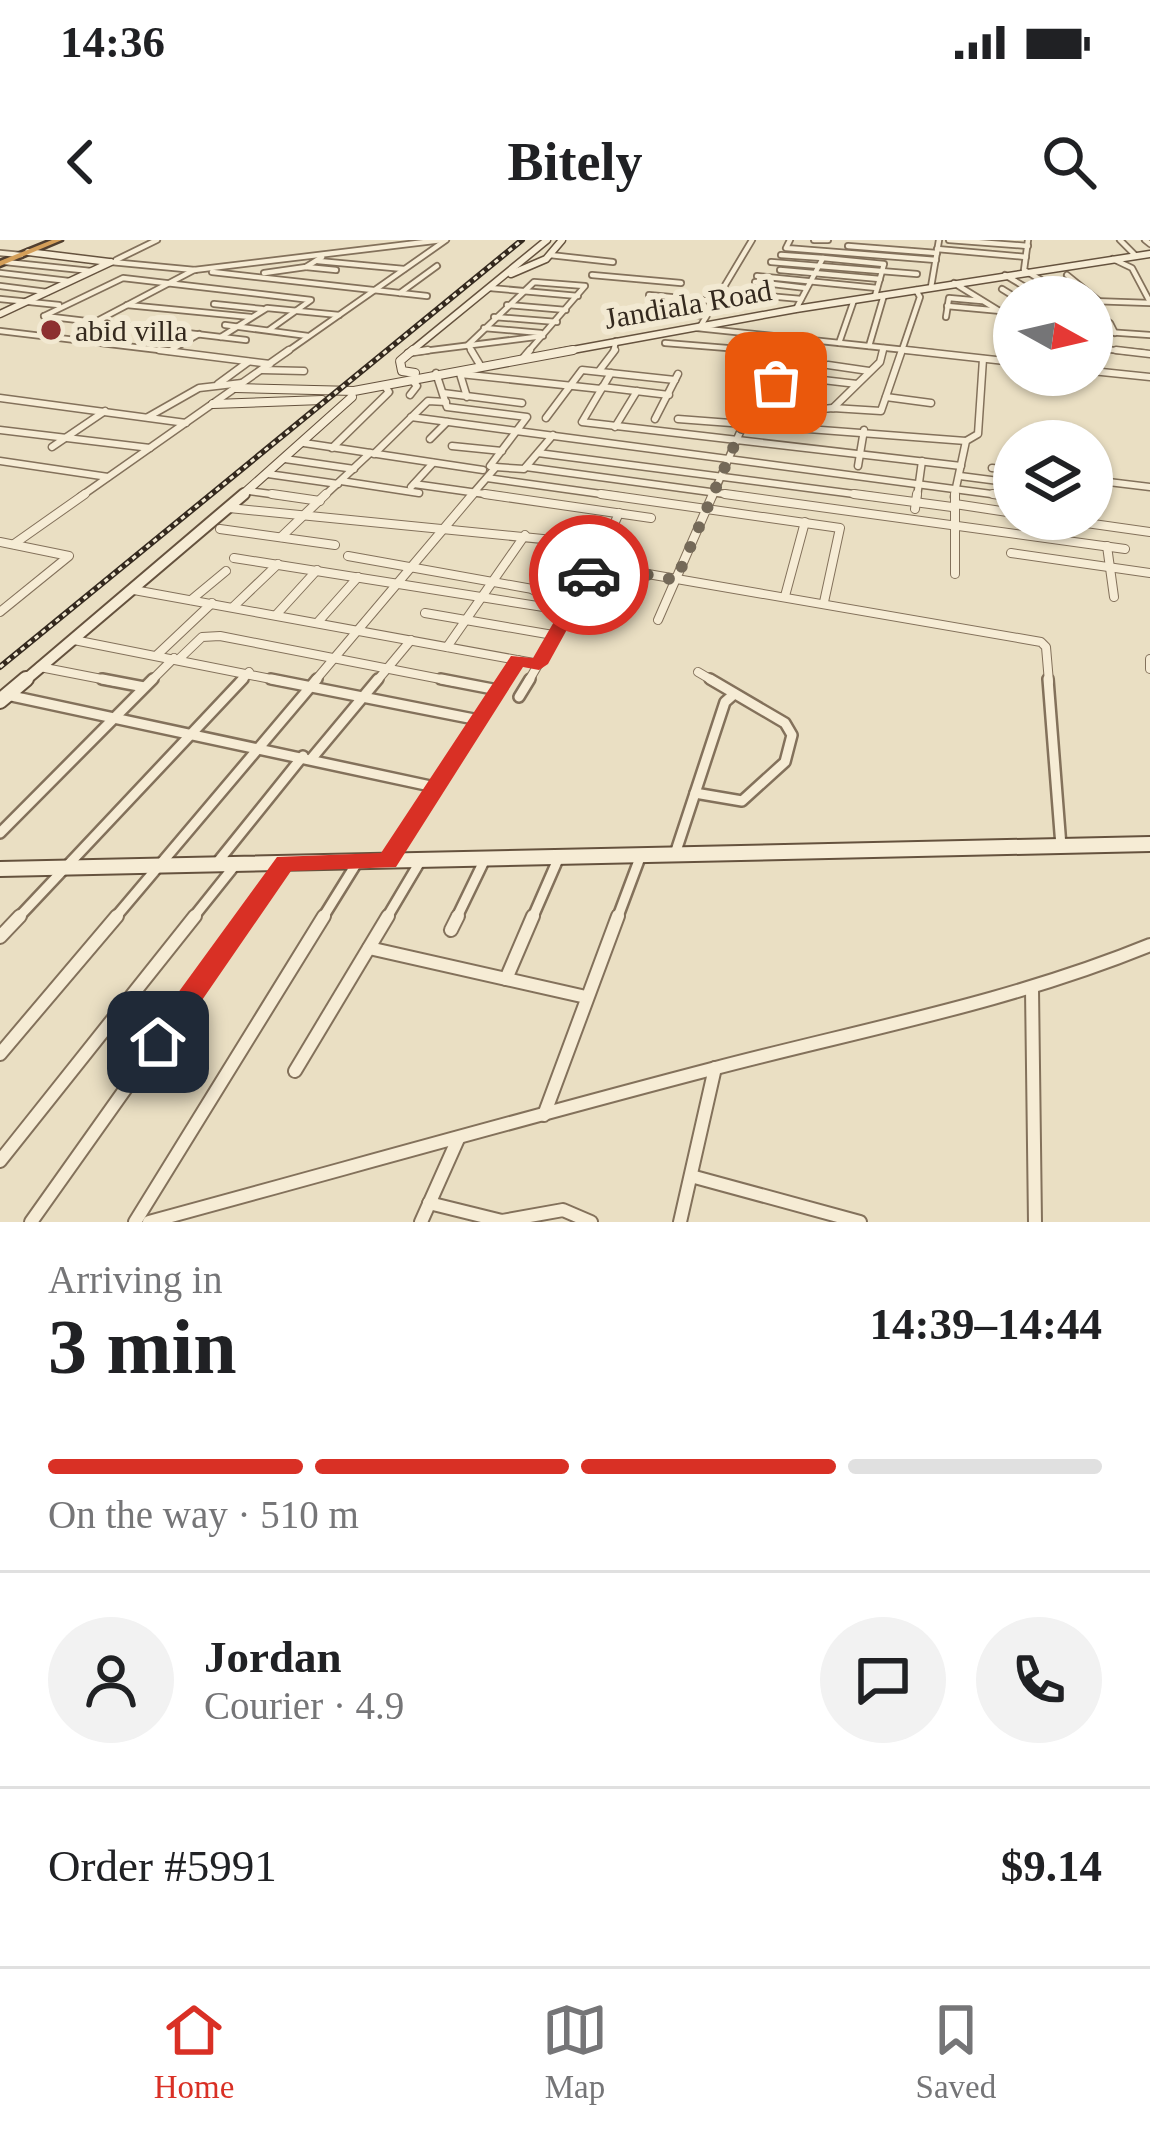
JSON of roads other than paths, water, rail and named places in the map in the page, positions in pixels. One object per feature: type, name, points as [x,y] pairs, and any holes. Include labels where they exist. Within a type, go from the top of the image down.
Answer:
[{"type":"highway","points":[[8,259],[47,240]]},
{"type":"highway","points":[[8,259],[58,240]]},
{"type":"street","points":[[0,313],[158,240]]},
{"type":"street","points":[[95,322],[194,270],[444,240]]},
{"type":"street","points":[[14,544],[444,240]]},
{"type":"street","points":[[417,378],[402,371],[400,361],[547,240]]},
{"type":"street","points":[[504,276],[530,268],[562,240]]},
{"type":"street","points":[[752,240],[699,328],[993,360]]},
{"type":"street","points":[[790,240],[787,248],[938,249]]},
{"type":"street","points":[[814,240],[828,240]]},
{"type":"street","points":[[924,252],[926,240]]},
{"type":"street","points":[[949,240],[1026,246]]},
{"type":"street","points":[[1120,240],[1136,256]]},
{"type":"street","points":[[781,255],[823,258],[850,250],[1026,246]]},
{"type":"street","points":[[1026,246],[1026,272],[1033,276]]},
{"type":"street","points":[[593,260],[608,249]]},
{"type":"street","points":[[932,287],[938,249]]},
{"type":"street","points":[[850,250],[882,263],[869,346]]},
{"type":"street","points":[[307,267],[326,254]]},
{"type":"street","name":"Jandiala Road","points":[[239,385],[341,392],[879,293],[1150,254]]},
{"type":"street","points":[[550,255],[613,262]]},
{"type":"street","points":[[796,309],[823,258]]},
{"type":"street","points":[[8,259],[111,262],[427,296]]},
{"type":"street","points":[[8,259],[91,271]]},
{"type":"street","points":[[8,259],[69,281]]},
{"type":"street","points":[[1113,259],[1135,272],[1149,290]]},
{"type":"street","points":[[593,260],[596,269],[591,276],[681,283]]},
{"type":"street","points":[[317,261],[404,269]]},
{"type":"street","points":[[771,262],[814,270]]},
{"type":"street","points":[[400,293],[437,266]]},
{"type":"street","points":[[246,275],[307,267],[336,270]]},
{"type":"street","points":[[780,270],[917,274]]},
{"type":"street","points":[[1135,272],[1149,290]]},
{"type":"street","points":[[246,340],[44,316],[116,279],[311,300],[269,331]]},
{"type":"street","points":[[756,279],[879,293]]},
{"type":"street","points":[[468,345],[534,282],[585,286],[524,357]]},
{"type":"street","points":[[954,283],[993,305]]},
{"type":"street","points":[[0,286],[47,292]]},
{"type":"street","points":[[490,288],[578,296]]},
{"type":"street","points":[[665,343],[727,348],[744,356],[742,414],[747,416],[833,408],[881,411],[920,297],[916,290]]},
{"type":"street","points":[[1113,297],[1149,290]]},
{"type":"street","points":[[649,295],[714,301]]},
{"type":"street","points":[[758,295],[801,299]]},
{"type":"street","points":[[946,317],[951,298],[987,301]]},
{"type":"street","points":[[0,299],[59,305]]},
{"type":"street","points":[[839,343],[854,300]]},
{"type":"street","points":[[214,304],[339,315]]},
{"type":"street","points":[[127,305],[251,317]]},
{"type":"street","points":[[507,305],[566,310]]},
{"type":"street","points":[[947,306],[993,310]]},
{"type":"street","points":[[638,309],[705,316]]},
{"type":"street","points":[[220,337],[263,310]]},
{"type":"street","points":[[494,317],[557,322]]},
{"type":"street","points":[[225,325],[308,336]]},
{"type":"street","points":[[484,328],[545,335]]},
{"type":"street","points":[[1113,330],[1150,335]]},
{"type":"street","points":[[0,331],[270,364]]},
{"type":"street","points":[[170,351],[199,334]]},
{"type":"street","points":[[408,353],[545,335]]},
{"type":"street","points":[[599,371],[617,348],[616,341]]},
{"type":"street","points":[[468,345],[480,364]]},
{"type":"street","points":[[833,408],[880,362],[884,348]]},
{"type":"street","points":[[1113,350],[1150,354]]},
{"type":"street","points":[[678,419],[743,428],[864,430],[966,441],[978,434],[983,359]]},
{"type":"street","points":[[218,384],[248,362]]},
{"type":"street","points":[[828,365],[869,371]]},
{"type":"street","points":[[262,370],[304,371]]},
{"type":"street","points":[[546,418],[582,371],[599,371],[677,377],[655,419]]},
{"type":"street","points":[[0,1054],[401,584],[520,431],[527,417],[449,408],[436,373]]},
{"type":"street","points":[[611,373],[581,422],[961,466]]},
{"type":"street","points":[[1113,373],[1150,377]]},
{"type":"street","points":[[467,397],[460,374],[669,394]]},
{"type":"street","points":[[759,416],[782,375],[857,384]]},
{"type":"street","points":[[213,404],[352,397],[417,378]]},
{"type":"street","points":[[410,395],[417,378]]},
{"type":"street","points":[[513,415],[539,382]]},
{"type":"street","points":[[148,418],[200,388],[239,385]]},
{"type":"street","points":[[332,448],[364,420],[389,392],[386,388]]},
{"type":"street","points":[[606,442],[637,391]]},
{"type":"street","points":[[4,698],[268,475],[352,397]]},
{"type":"street","points":[[281,538],[428,401],[467,397],[522,403]]},
{"type":"street","points":[[886,397],[931,403]]},
{"type":"street","points":[[0,398],[187,422]]},
{"type":"street","points":[[52,447],[105,412]]},
{"type":"street","points":[[658,620],[747,416]]},
{"type":"street","points":[[411,418],[993,494]]},
{"type":"street","points":[[430,440],[447,422]]},
{"type":"street","points":[[0,430],[150,448]]},
{"type":"street","points":[[858,466],[864,430]]},
{"type":"street","points":[[526,467],[553,434]]},
{"type":"street","points":[[955,574],[954,506],[966,441]]},
{"type":"street","points":[[304,443],[489,470],[526,467],[1125,549]]},
{"type":"street","points":[[452,446],[502,452]]},
{"type":"street","points":[[538,453],[993,511]]},
{"type":"street","points":[[286,459],[354,469]]},
{"type":"street","points":[[0,460],[108,477]]},
{"type":"street","points":[[914,518],[922,460]]},
{"type":"street","points":[[448,461],[842,531],[824,602]]},
{"type":"street","points":[[413,490],[433,463]]},
{"type":"street","points":[[268,475],[474,493],[651,518]]},
{"type":"street","points":[[960,476],[993,480]]},
{"type":"street","points":[[1113,483],[1150,487]]},
{"type":"street","points":[[249,490],[320,501]]},
{"type":"street","points":[[229,508],[603,545]]},
{"type":"street","points":[[519,698],[596,565],[619,514]]},
{"type":"street","points":[[785,596],[805,522]]},
{"type":"street","points":[[1113,528],[1149,534]]},
{"type":"street","points":[[220,529],[335,545]]},
{"type":"street","points":[[447,647],[525,535]]},
{"type":"street","points":[[532,590],[562,539]]},
{"type":"street","points":[[0,542],[64,553],[68,558],[0,612]]},
{"type":"street","points":[[1108,546],[1114,597]]},
{"type":"street","points":[[1011,553],[1150,573]]},
{"type":"street","points":[[348,556],[577,596]]},
{"type":"street","points":[[234,558],[569,611]]},
{"type":"street","points":[[232,607],[278,564]]},
{"type":"street","points":[[596,565],[1045,645],[1061,846]]},
{"type":"street","points":[[191,599],[226,571]]},
{"type":"street","points":[[276,615],[317,571]]},
{"type":"street","points":[[317,622],[358,577]]},
{"type":"street","points":[[134,590],[539,664]]},
{"type":"street","points":[[157,655],[212,603]]},
{"type":"street","points":[[425,614],[554,635]]},
{"type":"street","points":[[0,833],[144,687],[202,637],[338,657],[498,690]]},
{"type":"street","points":[[74,640],[479,720]]},
{"type":"street","points":[[215,865],[411,640]]},
{"type":"street","points":[[1150,659],[1150,669]]},
{"type":"street","points":[[388,861],[518,660]]},
{"type":"street","points":[[40,668],[144,687]]},
{"type":"street","points":[[0,937],[248,672]]},
{"type":"street","points":[[695,793],[742,801],[785,762],[790,729],[698,672]]},
{"type":"street","points":[[675,854],[724,701],[734,694]]},
{"type":"street","points":[[4,698],[260,746],[435,787]]},
{"type":"street","points":[[0,869],[1150,844]]},
{"type":"street","points":[[544,1115],[641,855]]},
{"type":"street","points":[[506,979],[559,857]]},
{"type":"street","points":[[452,930],[485,859]]},
{"type":"street","points":[[295,1071],[421,860]]},
{"type":"street","points":[[135,1222],[358,861]]},
{"type":"street","points":[[31,1222],[285,863]]},
{"type":"street","points":[[0,1161],[236,864]]},
{"type":"street","points":[[149,1222],[715,1068],[1031,989],[1150,945]]},
{"type":"street","points":[[369,948],[586,997]]},
{"type":"street","points":[[1031,989],[1035,1222]]},
{"type":"street","points":[[680,1222],[715,1068]]},
{"type":"street","points":[[421,1222],[458,1139]]},
{"type":"street","points":[[691,1176],[860,1222]]},
{"type":"street","points":[[429,1203],[502,1221],[563,1210],[591,1222]]},
{"type":"railway","points":[[0,667],[522,240]]},
{"type":"place","name":"abid villa","points":[[51,330]]}]
